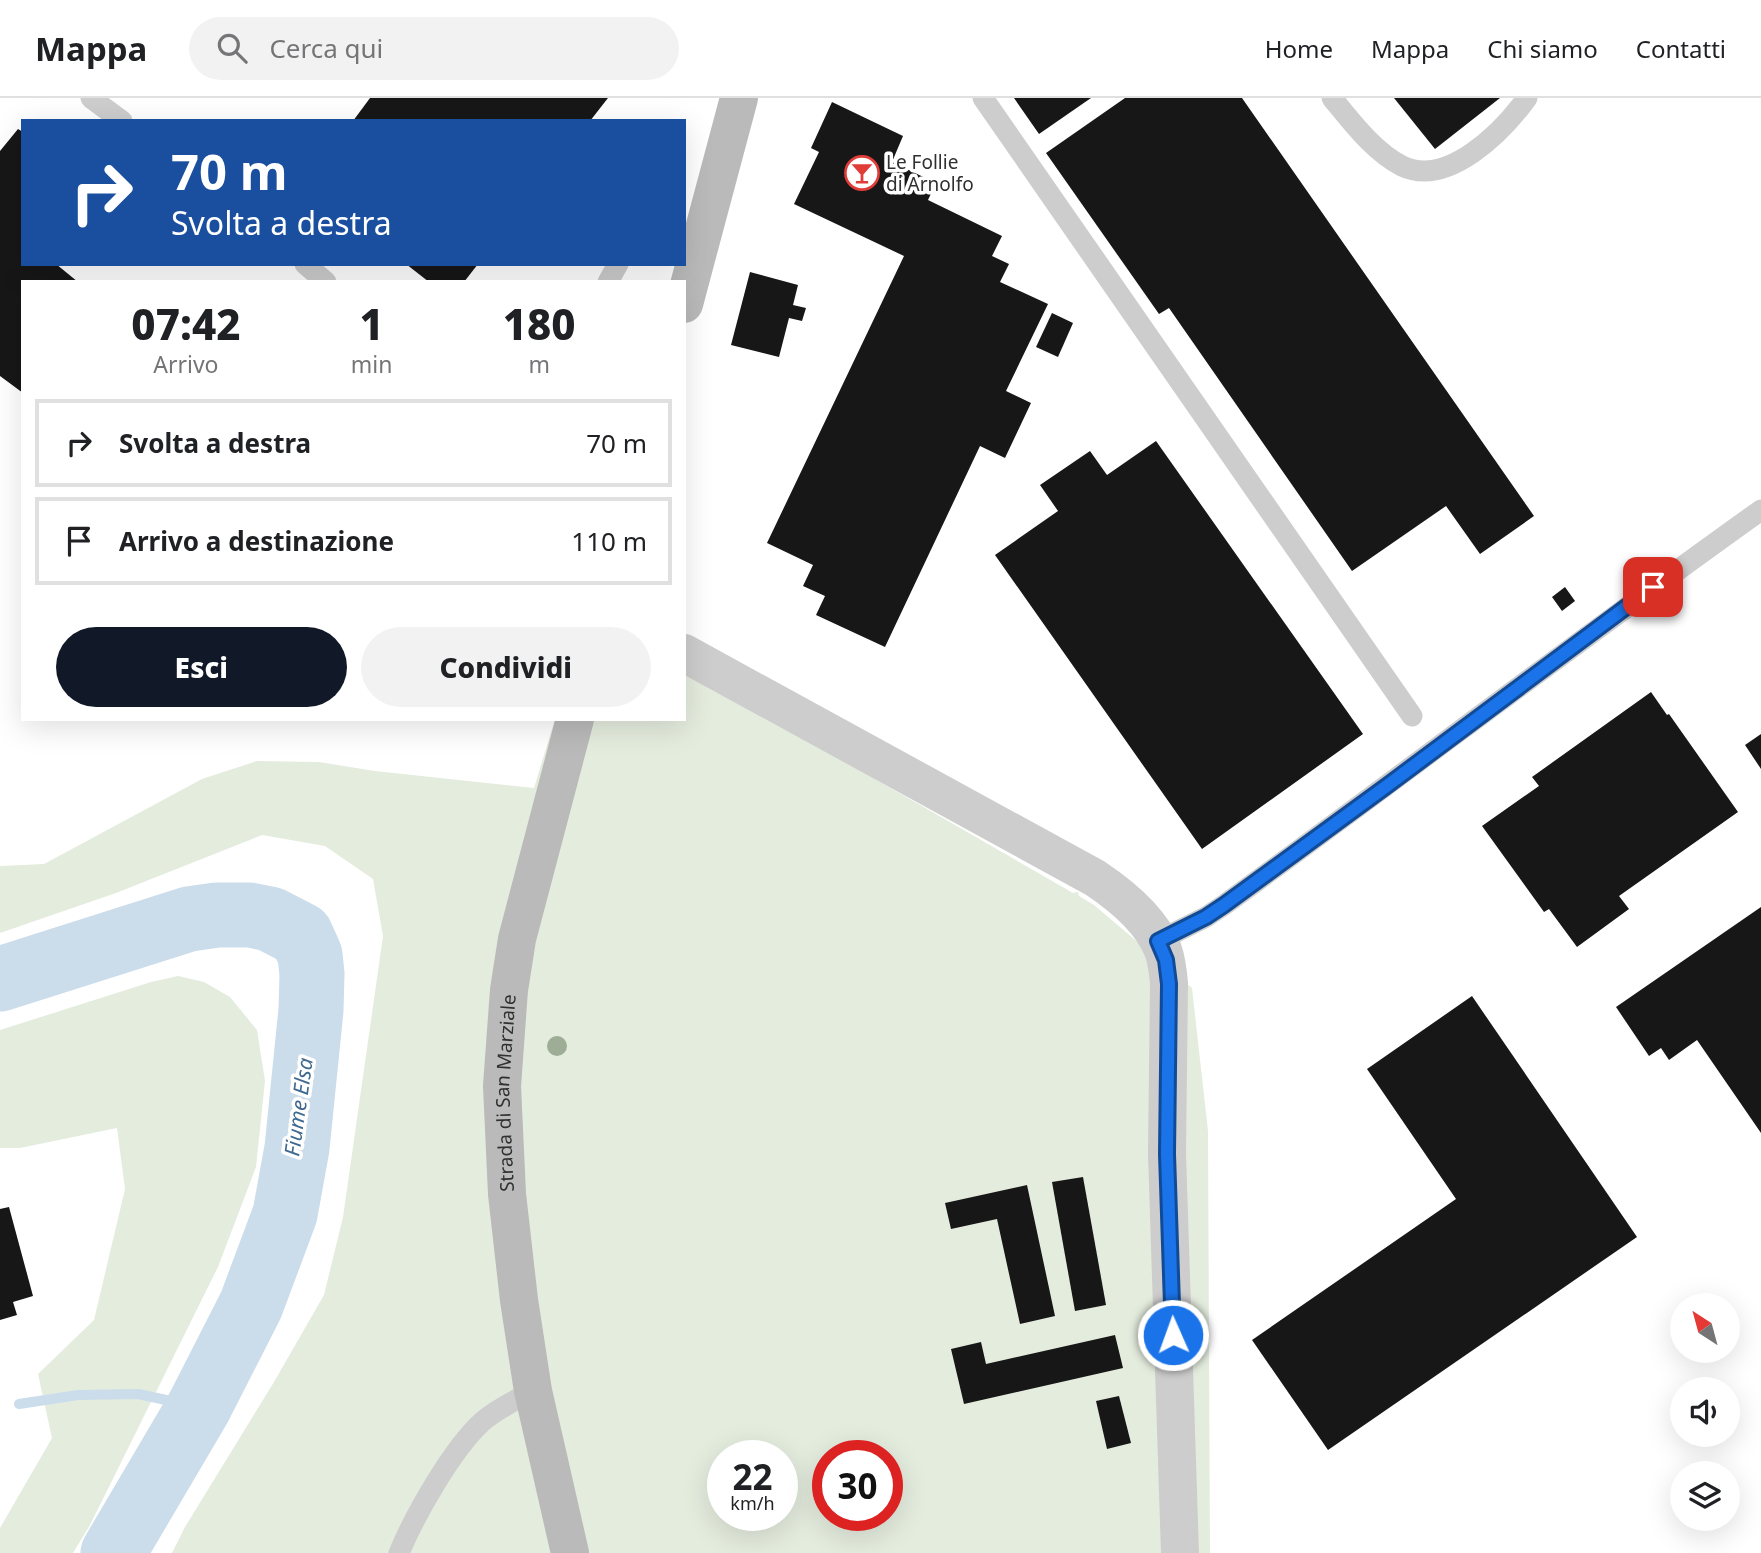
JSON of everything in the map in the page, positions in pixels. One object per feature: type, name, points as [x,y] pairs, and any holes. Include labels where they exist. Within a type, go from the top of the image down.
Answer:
[{"type":"street","points":[[686,289],[691,250],[739,98]]},
{"type":"street","points":[[686,654],[1095,878],[1132,907],[1158,941],[1166,960],[1169,984],[1167,1154],[1180,1553]]},
{"type":"street","name":"Strada di San Marziale","points":[[570,1553],[533,1391],[517,1290],[507,1195],[502,1096],[509,990],[517,939],[574,721]]},
{"type":"lane","points":[[91,98],[119,119]]},
{"type":"lane","points":[[983,98],[1412,716]]},
{"type":"lane","points":[[1332,98],[1363,134],[1384,153],[1402,166],[1413,170],[1443,167],[1471,154],[1497,134],[1527,98]]},
{"type":"lane","points":[[306,266],[324,280]]},
{"type":"lane","points":[[1158,941],[1224,905],[1631,603],[1761,510]]},
{"type":"lane","points":[[399,1553],[424,1504],[472,1432],[501,1407],[533,1391]]},
{"type":"shaded area","points":[[686,670],[1073,893],[1078,892],[1079,896],[1094,905],[1192,988],[1208,1131],[1210,1553],[172,1553],[324,1295],[343,1217],[383,936],[373,879],[325,846],[262,835],[116,893],[0,933],[0,866],[44,864],[202,779],[257,761],[319,762],[375,771],[534,788],[554,721],[686,721]]},
{"type":"shaded area","points":[[178,976],[204,982],[230,997],[257,1030],[265,1081],[256,1167],[218,1267],[90,1525],[73,1553],[0,1553],[0,1528],[52,1438],[38,1374],[94,1320],[125,1189],[117,1128],[20,1148],[0,1148],[0,1030]]},
{"type":"building","points":[[370,98],[608,98],[592,119],[354,119]]},
{"type":"building","points":[[1014,98],[1091,98],[1039,134]]},
{"type":"building","points":[[1125,98],[1242,98],[1534,516],[1480,554],[1446,506],[1352,571],[1169,308],[1159,314],[1046,153]]},
{"type":"building","points":[[1394,98],[1500,98],[1435,149]]},
{"type":"building","points":[[832,102],[903,136],[892,162],[936,183],[928,200],[1002,236],[992,256],[1009,264],[1000,282],[1048,304],[1006,391],[1031,403],[1005,458],[980,446],[885,647],[816,615],[825,596],[803,586],[813,565],[767,543],[904,256],[794,204],[819,152],[811,148]]},
{"type":"building","points":[[18,129],[21,131],[21,266],[58,266],[76,280],[21,280],[21,392],[0,376],[0,151]]},
{"type":"building","points":[[409,266],[476,266],[466,280],[426,280]]},
{"type":"building","points":[[750,272],[798,285],[793,305],[806,308],[802,321],[789,318],[779,357],[731,345]]},
{"type":"building","points":[[1052,313],[1073,323],[1058,357],[1036,347]]},
{"type":"building","points":[[1156,441],[1363,734],[1202,849],[995,555],[1058,511],[1040,485],[1090,451],[1107,475]]},
{"type":"building","points":[[1565,587],[1575,601],[1562,611],[1552,597]]},
{"type":"building","points":[[1651,692],[1738,812],[1619,896],[1629,909],[1577,947],[1549,909],[1544,912],[1482,826],[1539,786],[1532,777]]},
{"type":"building","points":[[1761,734],[1761,769],[1745,745]]},
{"type":"building","points":[[1761,907],[1761,1133],[1697,1040],[1669,1060],[1661,1048],[1649,1056],[1616,1007]]},
{"type":"building","points":[[1472,996],[1637,1237],[1328,1450],[1252,1340],[1456,1199],[1367,1069]]},
{"type":"building","points":[[1083,1177],[1106,1305],[1075,1311],[1052,1182]]},
{"type":"building","points":[[1027,1185],[1055,1316],[1020,1324],[997,1219],[951,1229],[945,1203]]},
{"type":"building","points":[[9,1207],[33,1296],[13,1302],[17,1315],[0,1320],[0,1209]]},
{"type":"building","points":[[1115,1335],[1123,1368],[964,1404],[951,1349],[981,1342],[986,1364]]},
{"type":"building","points":[[1119,1396],[1131,1443],[1107,1449],[1096,1401]]},
{"type":"waterway","name":"Fiume Elsa","points":[[0,979],[189,919],[217,915],[250,915],[270,919],[301,935],[310,955],[311,1010],[297,1148],[285,1214],[251,1305],[199,1407],[113,1553]]},
{"type":"waterway","points":[[19,1404],[78,1395],[138,1394],[199,1407]]},
{"type":"place","name":"Le Follie di Arnolfo","points":[[862,173]]},
{"type":"route","points":[[1173,1335],[1167,1154],[1169,984],[1166,960],[1158,941],[1224,905],[1653,587]]}]
